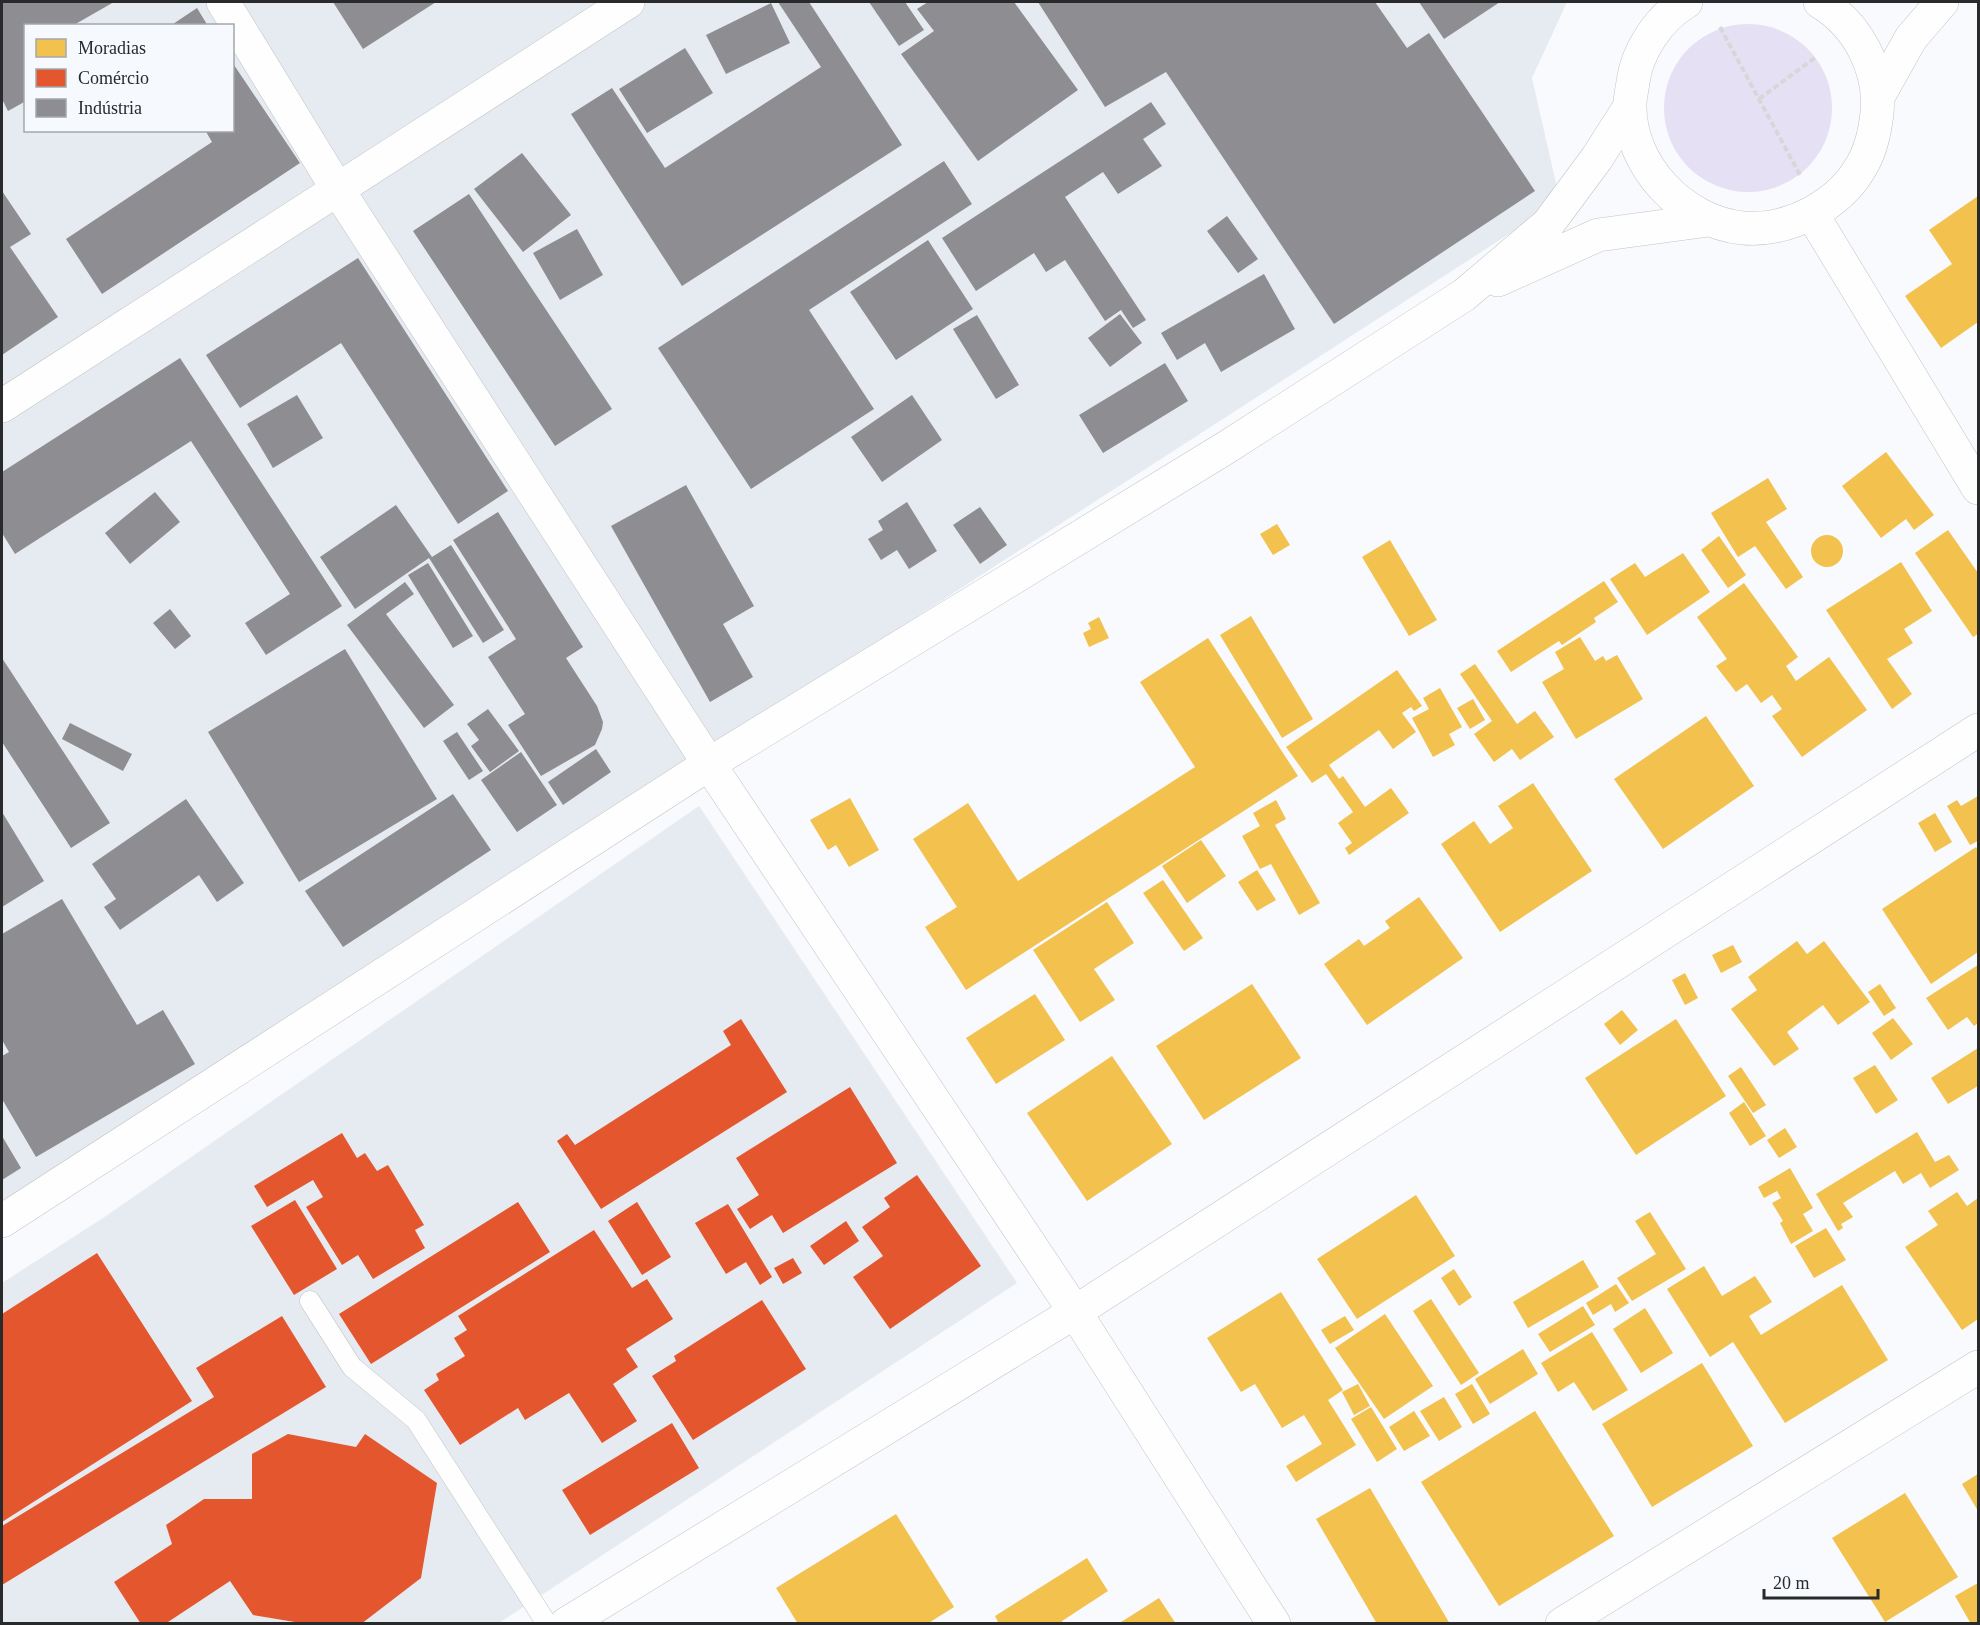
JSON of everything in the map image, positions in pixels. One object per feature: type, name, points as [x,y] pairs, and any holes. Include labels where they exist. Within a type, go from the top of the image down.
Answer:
[{"type":"street","points":[[223,2],[338,190],[710,764],[1075,1312],[1274,1623]]},
{"type":"street","points":[[2,406],[628,2]]},
{"type":"street","points":[[1679,3],[1651,34],[1635,69],[1630,106],[1636,142],[1652,175],[1677,201],[1709,219],[1743,228],[1779,226],[1812,214],[1840,193],[1862,166],[1875,132],[1878,97],[1871,65],[1857,36],[1835,11],[1820,2]]},
{"type":"street","points":[[1878,97],[1911,38],[1942,2]]},
{"type":"street","points":[[2,1221],[710,764],[1227,447],[1464,295],[1548,224],[1597,158],[1630,106]]},
{"type":"street","points":[[1812,214],[1978,488]]},
{"type":"street","points":[[1464,295],[1598,235],[1709,219]]},
{"type":"street","points":[[566,1623],[1075,1312],[1978,730]]},
{"type":"street","points":[[1562,1623],[1978,1367]]},
{"type":"lane","points":[[310,1301],[352,1367],[416,1420],[547,1623]]},
{"type":"path","points":[[1720,27],[1800,175]]},
{"type":"path","points":[[1759,99],[1816,57]]},
{"type":"shaded area","points":[[2,2],[1567,2],[1532,78],[1560,201],[2,1208]]},
{"type":"shaded area","points":[[1748,24],[1764,25],[1780,30],[1808,48],[1826,76],[1831,92],[1831,124],[1826,140],[1808,168],[1780,186],[1764,191],[1748,192],[1732,191],[1716,186],[1688,168],[1670,140],[1665,124],[1664,108],[1665,92],[1670,76],[1688,48],[1716,30],[1732,25]]},
{"type":"shaded area","points":[[699,806],[1017,1283],[499,1623],[2,1624],[2,1283],[103,1218]]},
{"type":"building: Moradias","points":[[1978,196],[1978,322],[1941,348],[1905,296],[1952,264],[1929,230]]},
{"type":"building: Moradias","points":[[1886,452],[1934,515],[1914,530],[1906,519],[1881,538],[1842,486]]},
{"type":"building: Moradias","points":[[1768,478],[1787,509],[1766,522],[1803,577],[1786,589],[1755,546],[1738,557],[1711,513]]},
{"type":"building: Moradias","points":[[1277,524],[1290,545],[1273,555],[1260,534]]},
{"type":"building: Moradias","points":[[1948,530],[1978,573],[1978,634],[1973,637],[1915,553]]},
{"type":"building: Moradias","points":[[1827,535],[1839,539],[1843,551],[1839,563],[1827,567],[1815,563],[1811,551],[1815,539]]},
{"type":"building: Moradias","points":[[1719,536],[1746,575],[1728,588],[1701,550]]},
{"type":"building: Moradias","points":[[1390,540],[1437,620],[1409,636],[1362,557]]},
{"type":"building: Moradias","points":[[1683,553],[1710,592],[1647,635],[1610,579],[1635,563],[1645,577]]},
{"type":"building: Moradias","points":[[1901,562],[1932,611],[1904,629],[1913,643],[1887,659],[1912,694],[1892,709],[1826,610]]},
{"type":"building: Moradias","points":[[1604,581],[1618,602],[1594,618],[1596,622],[1562,645],[1559,641],[1511,672],[1497,651]]},
{"type":"building: Moradias","points":[[1744,583],[1798,657],[1786,666],[1796,681],[1829,657],[1867,710],[1802,757],[1772,716],[1782,709],[1772,695],[1761,703],[1747,684],[1736,692],[1716,666],[1727,659],[1697,617]]},
{"type":"building: Moradias","points":[[1251,616],[1313,719],[1282,738],[1220,635]]},
{"type":"building: Moradias","points":[[1099,617],[1109,638],[1089,647],[1083,633],[1091,629],[1088,623]]},
{"type":"building: Moradias","points":[[1580,637],[1595,661],[1603,656],[1606,661],[1617,655],[1643,699],[1576,739],[1542,682],[1564,669],[1555,652]]},
{"type":"building: Moradias","points":[[1208,638],[1298,776],[966,990],[925,927],[957,907],[913,839],[968,803],[1018,881],[1195,767],[1140,682]]},
{"type":"building: Moradias","points":[[1475,664],[1517,724],[1535,711],[1554,737],[1520,760],[1512,749],[1494,762],[1474,734],[1492,721],[1460,674]]},
{"type":"building: Moradias","points":[[1397,670],[1422,706],[1414,711],[1411,707],[1402,713],[1416,732],[1393,749],[1379,730],[1329,765],[1339,779],[1343,776],[1365,807],[1391,788],[1409,813],[1349,855],[1345,848],[1352,843],[1338,823],[1353,812],[1326,774],[1312,783],[1286,747]]},
{"type":"building: Moradias","points":[[1440,688],[1462,727],[1449,734],[1455,745],[1433,757],[1412,718],[1429,709],[1423,698]]},
{"type":"building: Moradias","points":[[1473,699],[1485,720],[1470,729],[1457,708]]},
{"type":"building: Moradias","points":[[1706,716],[1754,786],[1663,849],[1614,779]]},
{"type":"building: Moradias","points":[[1533,783],[1592,871],[1500,932],[1441,844],[1474,821],[1490,844],[1513,828],[1498,806]]},
{"type":"building: Moradias","points":[[1978,796],[1978,841],[1970,845],[1947,806],[1957,800],[1961,806]]},
{"type":"building: Moradias","points":[[850,798],[879,850],[849,867],[836,845],[828,850],[810,820]]},
{"type":"building: Moradias","points":[[1276,800],[1286,819],[1275,825],[1320,903],[1299,915],[1271,864],[1260,869],[1242,836],[1260,826],[1253,813]]},
{"type":"building: Moradias","points":[[1935,813],[1952,842],[1935,852],[1918,823]]},
{"type":"building: Moradias","points":[[1201,840],[1226,876],[1187,903],[1162,866]]},
{"type":"building: Moradias","points":[[1976,847],[1978,850],[1978,952],[1931,984],[1882,909]]},
{"type":"building: Moradias","points":[[1257,870],[1276,900],[1257,911],[1238,882]]},
{"type":"building: Moradias","points":[[1163,880],[1203,938],[1184,951],[1143,893]]},
{"type":"building: Moradias","points":[[1419,897],[1463,958],[1367,1025],[1324,964],[1359,939],[1364,946],[1390,928],[1385,921]]},
{"type":"building: Moradias","points":[[1107,902],[1134,943],[1094,969],[1115,1000],[1080,1022],[1033,950]]},
{"type":"building: Moradias","points":[[1797,941],[1807,954],[1824,941],[1870,1002],[1838,1025],[1823,1005],[1787,1032],[1799,1049],[1774,1066],[1731,1009],[1757,990],[1748,977]]},
{"type":"building: Moradias","points":[[1733,945],[1742,962],[1721,973],[1712,955]]},
{"type":"building: Moradias","points":[[1978,965],[1978,1023],[1974,1026],[1967,1017],[1948,1030],[1926,998]]},
{"type":"building: Moradias","points":[[1685,973],[1698,998],[1685,1005],[1672,980]]},
{"type":"building: Moradias","points":[[1252,984],[1301,1058],[1204,1120],[1156,1046]]},
{"type":"building: Moradias","points":[[1880,984],[1896,1008],[1884,1016],[1868,992]]},
{"type":"building: Moradias","points":[[1035,994],[1065,1040],[996,1084],[966,1038]]},
{"type":"building: Moradias","points":[[1622,1010],[1638,1030],[1620,1045],[1604,1024]]},
{"type":"building: Moradias","points":[[1893,1018],[1913,1044],[1891,1060],[1872,1033]]},
{"type":"building: Moradias","points":[[1676,1019],[1726,1096],[1636,1155],[1585,1078]]},
{"type":"building: Moradias","points":[[1978,1048],[1978,1086],[1948,1104],[1931,1078]]},
{"type":"building: Moradias","points":[[1112,1056],[1172,1144],[1087,1201],[1027,1113]]},
{"type":"building: Moradias","points":[[1875,1065],[1898,1100],[1876,1114],[1853,1078]]},
{"type":"building: Moradias","points":[[1741,1067],[1766,1105],[1753,1113],[1728,1076]]},
{"type":"building: Moradias","points":[[1744,1102],[1766,1136],[1750,1146],[1729,1113]]},
{"type":"building: Moradias","points":[[1785,1128],[1797,1147],[1779,1158],[1767,1140]]},
{"type":"building: Moradias","points":[[1917,1132],[1935,1162],[1949,1155],[1959,1170],[1930,1188],[1921,1173],[1903,1184],[1895,1171],[1843,1203],[1853,1217],[1841,1224],[1843,1228],[1838,1231],[1816,1194]]},
{"type":"building: Moradias","points":[[1790,1168],[1813,1208],[1803,1214],[1813,1231],[1791,1244],[1780,1223],[1783,1221],[1772,1203],[1781,1198],[1777,1191],[1764,1198],[1758,1187]]},
{"type":"building: Moradias","points":[[1957,1192],[1967,1206],[1978,1198],[1978,1319],[1962,1330],[1905,1247],[1938,1225],[1928,1211]]},
{"type":"building: Moradias","points":[[1416,1195],[1455,1256],[1357,1319],[1317,1259]]},
{"type":"building: Moradias","points":[[1650,1212],[1686,1269],[1632,1301],[1617,1278],[1656,1254],[1635,1221]]},
{"type":"building: Moradias","points":[[1826,1228],[1846,1260],[1814,1278],[1795,1246]]},
{"type":"building: Moradias","points":[[1583,1260],[1599,1287],[1528,1328],[1513,1302]]},
{"type":"building: Moradias","points":[[1704,1266],[1722,1296],[1755,1276],[1772,1302],[1749,1316],[1761,1335],[1842,1285],[1888,1360],[1785,1423],[1733,1342],[1710,1357],[1667,1289]]},
{"type":"building: Moradias","points":[[1454,1269],[1472,1297],[1459,1306],[1441,1278]]},
{"type":"building: Moradias","points":[[1616,1284],[1629,1303],[1615,1312],[1611,1304],[1593,1315],[1586,1303]]},
{"type":"building: Moradias","points":[[1281,1292],[1343,1390],[1328,1400],[1356,1445],[1296,1482],[1286,1466],[1322,1444],[1304,1415],[1282,1428],[1255,1384],[1241,1392],[1207,1338]]},
{"type":"building: Moradias","points":[[1431,1299],[1479,1373],[1461,1385],[1413,1311]]},
{"type":"building: Moradias","points":[[1583,1306],[1595,1325],[1550,1352],[1538,1334]]},
{"type":"building: Moradias","points":[[1645,1308],[1673,1353],[1641,1373],[1613,1329]]},
{"type":"building: Moradias","points":[[1385,1314],[1433,1386],[1384,1419],[1335,1348]]},
{"type":"building: Moradias","points":[[1345,1316],[1354,1330],[1330,1344],[1321,1330]]},
{"type":"building: Moradias","points":[[1592,1332],[1628,1390],[1593,1411],[1574,1382],[1558,1392],[1541,1363]]},
{"type":"building: Moradias","points":[[1523,1349],[1538,1374],[1490,1404],[1475,1379]]},
{"type":"building: Moradias","points":[[1702,1363],[1753,1446],[1652,1507],[1602,1424]]},
{"type":"building: Moradias","points":[[1358,1384],[1370,1406],[1354,1415],[1342,1392]]},
{"type":"building: Moradias","points":[[1472,1384],[1490,1414],[1473,1424],[1455,1394]]},
{"type":"building: Moradias","points":[[1444,1397],[1462,1427],[1439,1441],[1420,1411]]},
{"type":"building: Moradias","points":[[1371,1407],[1397,1449],[1377,1462],[1351,1419]]},
{"type":"building: Moradias","points":[[1414,1411],[1430,1436],[1404,1451],[1389,1427]]},
{"type":"building: Moradias","points":[[1535,1411],[1614,1536],[1499,1606],[1421,1482]]},
{"type":"building: Moradias","points":[[1978,1474],[1978,1511],[1962,1484]]},
{"type":"building: Moradias","points":[[1370,1488],[1450,1624],[1377,1624],[1316,1519]]},
{"type":"building: Moradias","points":[[1905,1493],[1958,1577],[1885,1622],[1832,1538]]},
{"type":"building: Moradias","points":[[896,1514],[954,1607],[927,1624],[798,1624],[776,1588]]},
{"type":"building: Moradias","points":[[1087,1558],[1108,1591],[1062,1621],[1063,1624],[999,1624],[995,1616]]},
{"type":"building: Moradias","points":[[1978,1583],[1978,1624],[1971,1624],[1955,1596]]},
{"type":"building: Moradias","points":[[1159,1598],[1176,1624],[1118,1624]]},
{"type":"building: Comércio","points":[[741,1019],[787,1092],[601,1209],[557,1141],[567,1134],[575,1145],[731,1045],[723,1031]]},
{"type":"building: Comércio","points":[[850,1087],[897,1163],[783,1233],[772,1215],[750,1229],[737,1209],[759,1195],[736,1158]]},
{"type":"building: Comércio","points":[[342,1133],[357,1158],[365,1153],[377,1171],[388,1165],[424,1225],[415,1230],[425,1248],[373,1279],[358,1255],[342,1265],[306,1207],[323,1197],[313,1180],[267,1207],[254,1186]]},
{"type":"building: Comércio","points":[[917,1175],[981,1266],[890,1329],[853,1277],[883,1256],[862,1227],[890,1207],[884,1198]]},
{"type":"building: Comércio","points":[[295,1200],[337,1269],[294,1295],[251,1226]]},
{"type":"building: Comércio","points":[[518,1202],[550,1252],[371,1364],[339,1314]]},
{"type":"building: Comércio","points":[[637,1202],[671,1257],[642,1275],[608,1221]]},
{"type":"building: Comércio","points":[[728,1204],[772,1277],[760,1285],[746,1262],[726,1274],[695,1223]]},
{"type":"building: Comércio","points":[[846,1221],[859,1241],[824,1265],[810,1246]]},
{"type":"building: Comércio","points":[[594,1230],[632,1288],[647,1279],[673,1319],[626,1349],[638,1367],[613,1384],[637,1421],[602,1443],[569,1393],[525,1420],[518,1408],[460,1445],[424,1390],[439,1380],[436,1374],[465,1356],[454,1338],[467,1330],[458,1316]]},
{"type":"building: Comércio","points":[[97,1253],[192,1401],[2,1522],[2,1314]]},
{"type":"building: Comércio","points":[[793,1258],[802,1273],[783,1284],[774,1268]]},
{"type":"building: Comércio","points":[[762,1300],[806,1369],[693,1440],[652,1376],[676,1361],[674,1356]]},
{"type":"building: Comércio","points":[[282,1316],[326,1387],[2,1585],[2,1526],[214,1397],[196,1368]]},
{"type":"building: Comércio","points":[[672,1423],[699,1468],[590,1535],[562,1490]]},
{"type":"building: Comércio","points":[[288,1434],[356,1447],[365,1434],[437,1483],[421,1578],[361,1624],[307,1624],[253,1615],[230,1581],[165,1624],[141,1624],[114,1582],[172,1544],[166,1525],[204,1499],[252,1499],[252,1454]]},
{"type":"building: Indústria","points":[[2,2],[114,2],[76,24],[24,24],[24,102],[8,111],[2,99]]},
{"type":"building: Indústria","points":[[333,2],[436,2],[363,49]]},
{"type":"building: Indústria","points":[[778,2],[809,2],[902,145],[682,286],[571,114],[612,88],[665,168],[821,67]]},
{"type":"building: Indústria","points":[[869,2],[905,2],[924,30],[899,46]]},
{"type":"building: Indústria","points":[[928,2],[1014,2],[1078,90],[978,161],[901,54],[934,31],[917,9]]},
{"type":"building: Indústria","points":[[1038,2],[1375,2],[1407,48],[1429,33],[1535,191],[1334,324],[1166,72],[1105,107]]},
{"type":"building: Indústria","points":[[1419,2],[1500,2],[1444,39]]},
{"type":"building: Indústria","points":[[771,3],[790,43],[726,74],[706,35]]},
{"type":"building: Indústria","points":[[197,8],[207,24],[173,24]]},
{"type":"building: Indústria","points":[[685,48],[713,93],[647,133],[619,89]]},
{"type":"building: Indústria","points":[[234,65],[300,163],[102,294],[66,239],[212,142],[206,132],[234,132]]},
{"type":"building: Indústria","points":[[1151,102],[1166,124],[1143,139],[1162,166],[1118,194],[1103,172],[1065,197],[1146,320],[1133,328],[1121,310],[1105,321],[1065,260],[1046,272],[1034,253],[976,291],[942,238]]},
{"type":"building: Indústria","points":[[522,153],[571,215],[523,252],[474,189]]},
{"type":"building: Indústria","points":[[944,161],[972,204],[809,310],[874,409],[751,489],[658,348]]},
{"type":"building: Indústria","points":[[2,191],[31,234],[10,247],[58,317],[2,355]]},
{"type":"building: Indústria","points":[[469,194],[612,409],[555,446],[413,231]]},
{"type":"building: Indústria","points":[[1227,216],[1258,259],[1238,273],[1207,231]]},
{"type":"building: Indústria","points":[[577,229],[603,275],[560,300],[533,253]]},
{"type":"building: Indústria","points":[[928,240],[973,309],[896,360],[850,292]]},
{"type":"building: Indústria","points":[[358,258],[508,491],[458,524],[341,343],[240,408],[206,355]]},
{"type":"building: Indústria","points":[[1264,274],[1295,329],[1221,372],[1205,343],[1177,360],[1161,333]]},
{"type":"building: Indústria","points":[[1120,314],[1142,343],[1110,367],[1088,338]]},
{"type":"building: Indústria","points":[[977,315],[1019,385],[996,399],[953,329]]},
{"type":"building: Indústria","points":[[180,358],[342,606],[266,655],[245,623],[290,594],[191,441],[15,554],[2,533],[2,472]]},
{"type":"building: Indústria","points":[[1165,363],[1188,401],[1103,453],[1079,415]]},
{"type":"building: Indústria","points":[[297,395],[323,438],[273,468],[247,424]]},
{"type":"building: Indústria","points":[[912,395],[942,440],[882,482],[851,437]]},
{"type":"building: Indústria","points":[[686,485],[754,606],[723,624],[753,677],[710,702],[611,526]]},
{"type":"building: Indústria","points":[[155,492],[180,522],[130,564],[105,533]]},
{"type":"building: Indústria","points":[[907,502],[937,551],[909,569],[897,550],[881,560],[868,539],[883,530],[878,521]]},
{"type":"building: Indústria","points":[[396,505],[432,557],[451,545],[504,630],[483,643],[429,558],[355,609],[320,557]]},
{"type":"building: Indústria","points":[[980,507],[1007,545],[980,564],[953,525]]},
{"type":"building: Indústria","points":[[498,512],[583,647],[566,658],[597,706],[603,722],[595,745],[541,776],[508,725],[525,714],[488,657],[516,639],[453,540]]},
{"type":"building: Indústria","points":[[428,563],[473,636],[453,648],[408,575]]},
{"type":"building: Indústria","points":[[405,582],[414,594],[386,614],[454,705],[424,728],[347,625]]},
{"type":"building: Indústria","points":[[170,609],[191,636],[175,649],[153,623]]},
{"type":"building: Indústria","points":[[345,649],[437,799],[299,882],[208,732]]},
{"type":"building: Indústria","points":[[2,658],[110,823],[71,848],[2,742]]},
{"type":"building: Indústria","points":[[488,709],[519,751],[490,772],[471,746],[479,740],[467,724]]},
{"type":"building: Indústria","points":[[70,723],[132,754],[123,771],[62,739]]},
{"type":"building: Indústria","points":[[457,732],[483,771],[469,780],[443,741]]},
{"type":"building: Indústria","points":[[596,749],[611,772],[563,805],[548,782]]},
{"type":"building: Indústria","points":[[521,752],[557,805],[517,832],[481,780]]},
{"type":"building: Indústria","points":[[453,794],[491,850],[343,947],[305,891]]},
{"type":"building: Indústria","points":[[186,799],[244,883],[217,902],[199,875],[120,930],[104,907],[116,899],[92,864]]},
{"type":"building: Indústria","points":[[2,812],[44,881],[2,907]]},
{"type":"building: Indústria","points":[[62,899],[137,1025],[163,1010],[195,1064],[36,1157],[2,1099],[2,1056],[9,1052],[2,1040],[2,934]]},
{"type":"building: Indústria","points":[[2,1136],[21,1168],[2,1180]]}]
